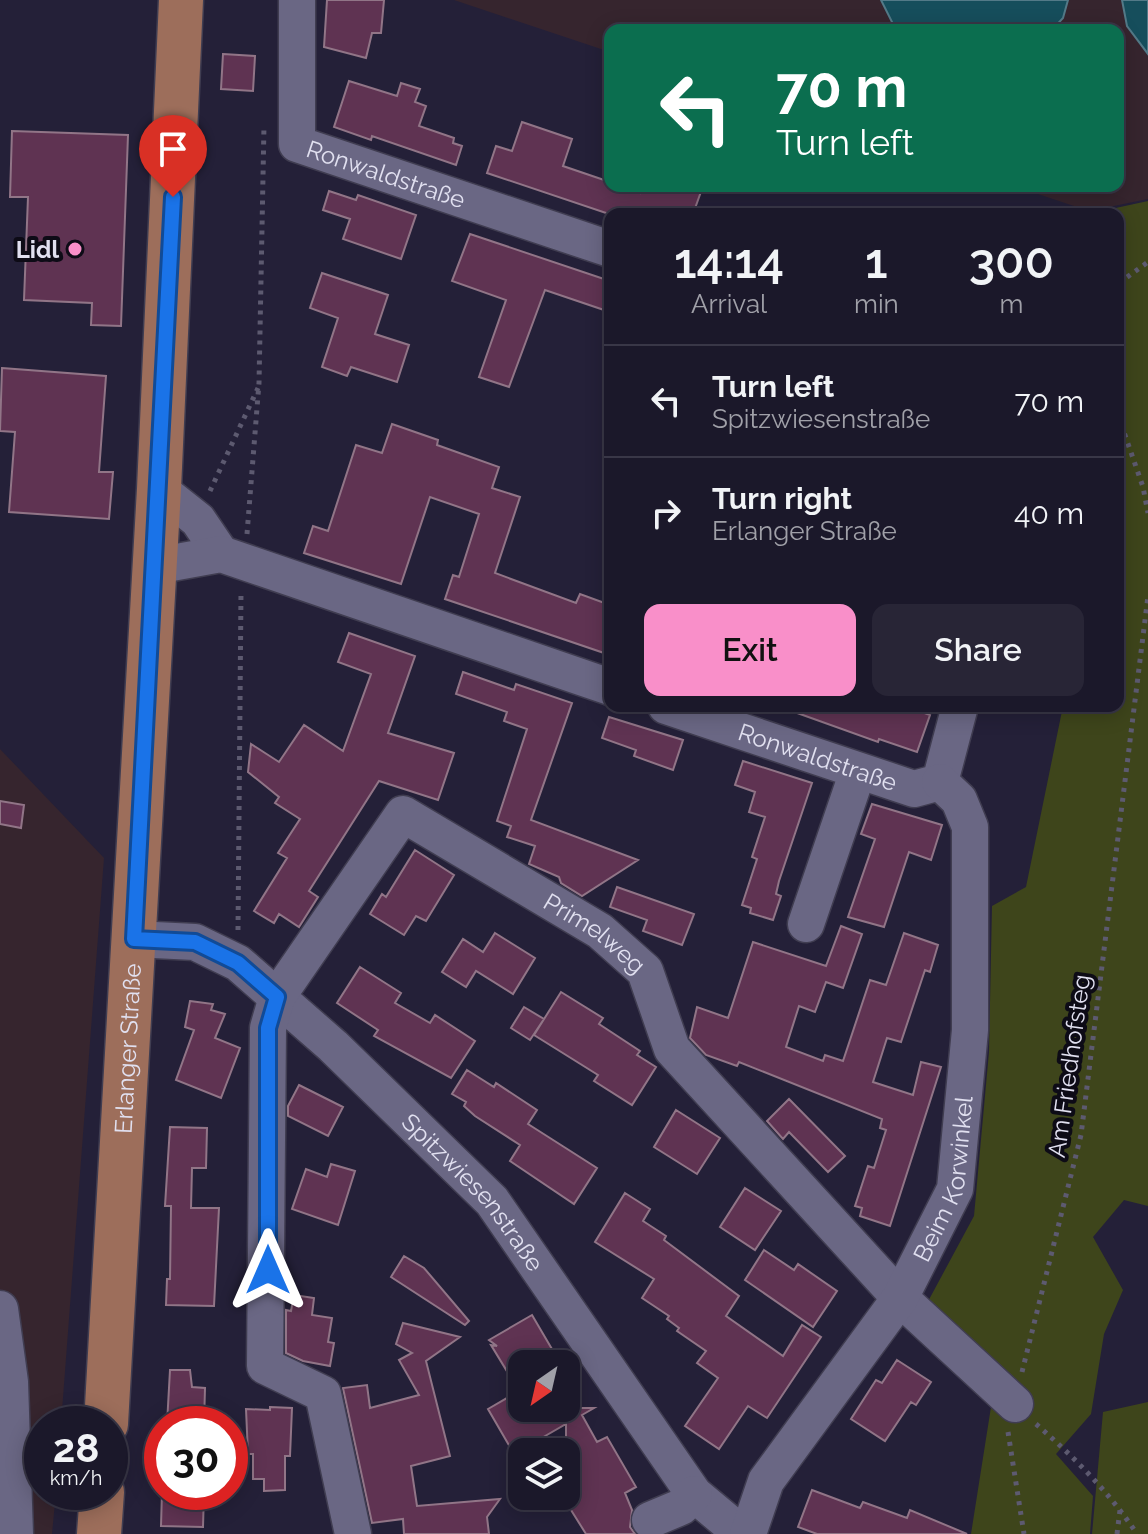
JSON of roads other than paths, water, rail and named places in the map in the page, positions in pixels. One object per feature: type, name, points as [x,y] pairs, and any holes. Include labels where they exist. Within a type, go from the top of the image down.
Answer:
[{"type":"main road","name":"Erlanger Straße","points":[[107,1406],[155,566],[181,0]]},
{"type":"main road","points":[[99,1534],[101,1510]]},
{"type":"street","name":"Ronwaldstraße","points":[[297,0],[297,144],[604,247]]},
{"type":"street","points":[[159,489],[198,520],[233,559]]},
{"type":"street","points":[[155,566],[233,559],[604,685]]},
{"type":"street","name":"Ronwaldstraße","points":[[684,712],[914,789],[940,782]]},
{"type":"street","points":[[940,782],[958,712]]},
{"type":"street","points":[[806,924],[858,771]]},
{"type":"street","name":"Beim Korwinkel","points":[[748,1534],[766,1481],[900,1298],[955,1189],[970,1030],[970,827],[959,800],[940,782]]},
{"type":"street","name":"Primelweg","points":[[277,997],[403,814],[600,931],[645,971],[672,1049],[900,1298],[1015,1404]]},
{"type":"street","name":"Spitzwiesenstraße","points":[[134,939],[195,942],[238,963],[333,1046],[492,1201],[694,1494],[742,1534]]},
{"type":"street","points":[[277,997],[268,1028],[265,1366],[323,1394],[353,1534]]},
{"type":"street","points":[[0,1309],[10,1382],[15,1534]]},
{"type":"street","points":[[650,1520],[681,1507],[694,1494]]},
{"type":"water","points":[[881,0],[1068,0],[1063,18],[1058,24],[893,24]]},
{"type":"water","points":[[1122,0],[1148,0],[1148,54],[1127,26]]},
{"type":"place","name":"Lidl","points":[[75,249]]}]
